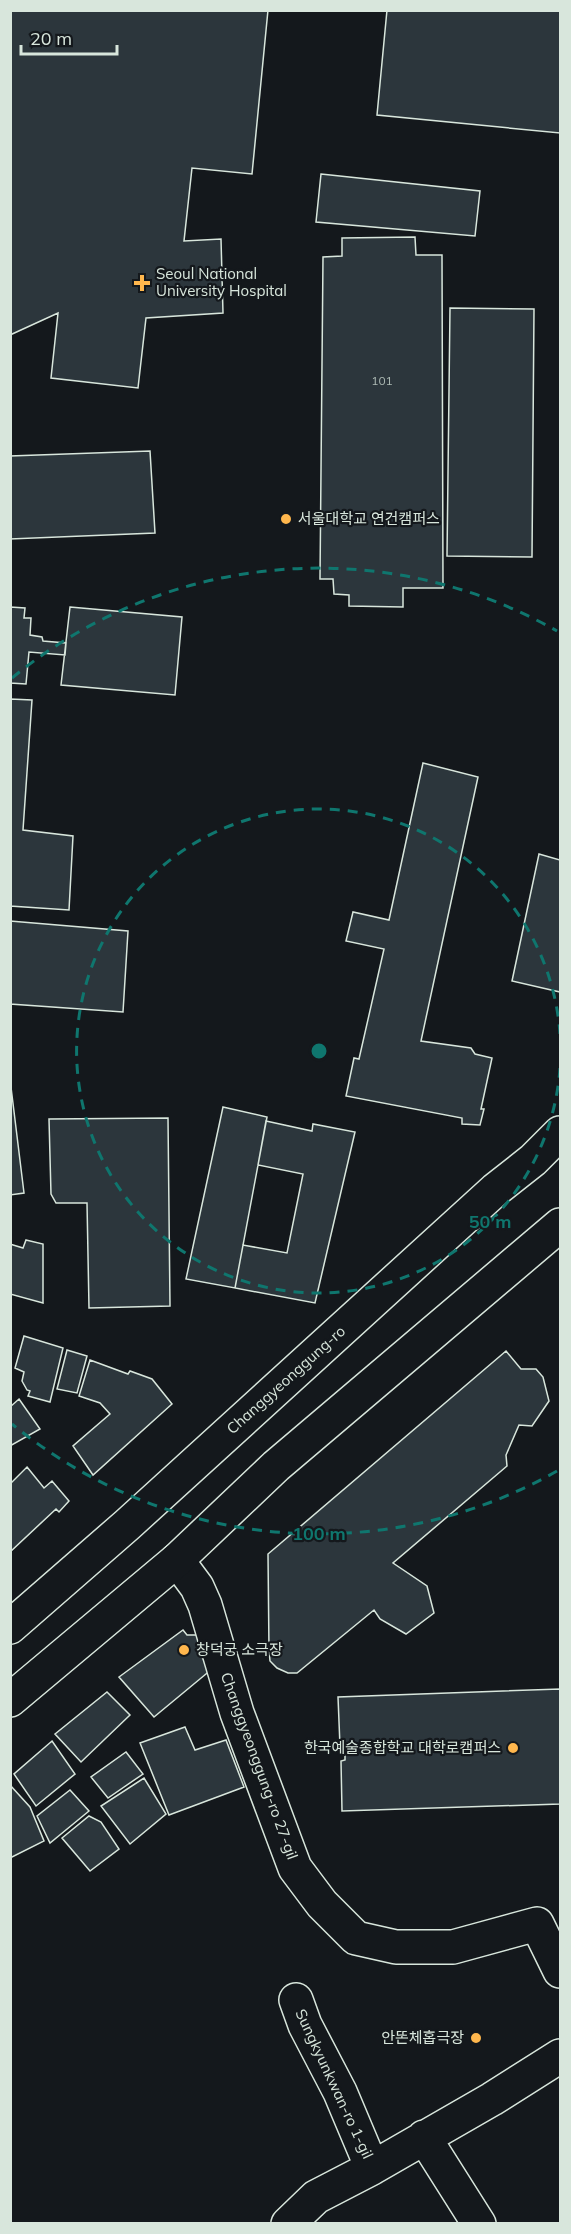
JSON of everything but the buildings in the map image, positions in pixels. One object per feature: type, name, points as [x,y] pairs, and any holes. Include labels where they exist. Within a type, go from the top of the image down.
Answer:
[{"type":"main road","name":"Changgyeonggung-ro","points":[[10,1627],[127,1525],[486,1198],[533,1161],[561,1133]]},
{"type":"main road","points":[[10,1700],[177,1560],[276,1466],[561,1225]]},
{"type":"main road","name":"Changgyeonggung-ro 27-gil","points":[[177,1560],[198,1587],[205,1605],[237,1713],[295,1868],[322,1904],[356,1938],[396,1947],[453,1947],[537,1924],[561,1971]]},
{"type":"main road","name":"Sungkyunkwan-ro 1-gil","points":[[296,2000],[304,2025],[340,2092],[372,2168]]},
{"type":"main road","points":[[288,2223],[316,2197],[372,2168],[492,2099],[561,2056]]},
{"type":"main road","points":[[424,2137],[479,2223]]},
{"type":"place","name":"Seoul National University Hospital","points":[[142,283]]},
{"type":"place","name":"서울대학교 연건캠퍼스","points":[[286,519]]},
{"type":"place","name":"창덕궁 소극장","points":[[184,1650]]},
{"type":"place","name":"한국예술종합학교 대학로캠퍼스","points":[[513,1748]]},
{"type":"place","name":"안똔체홉극장","points":[[476,2038]]}]
